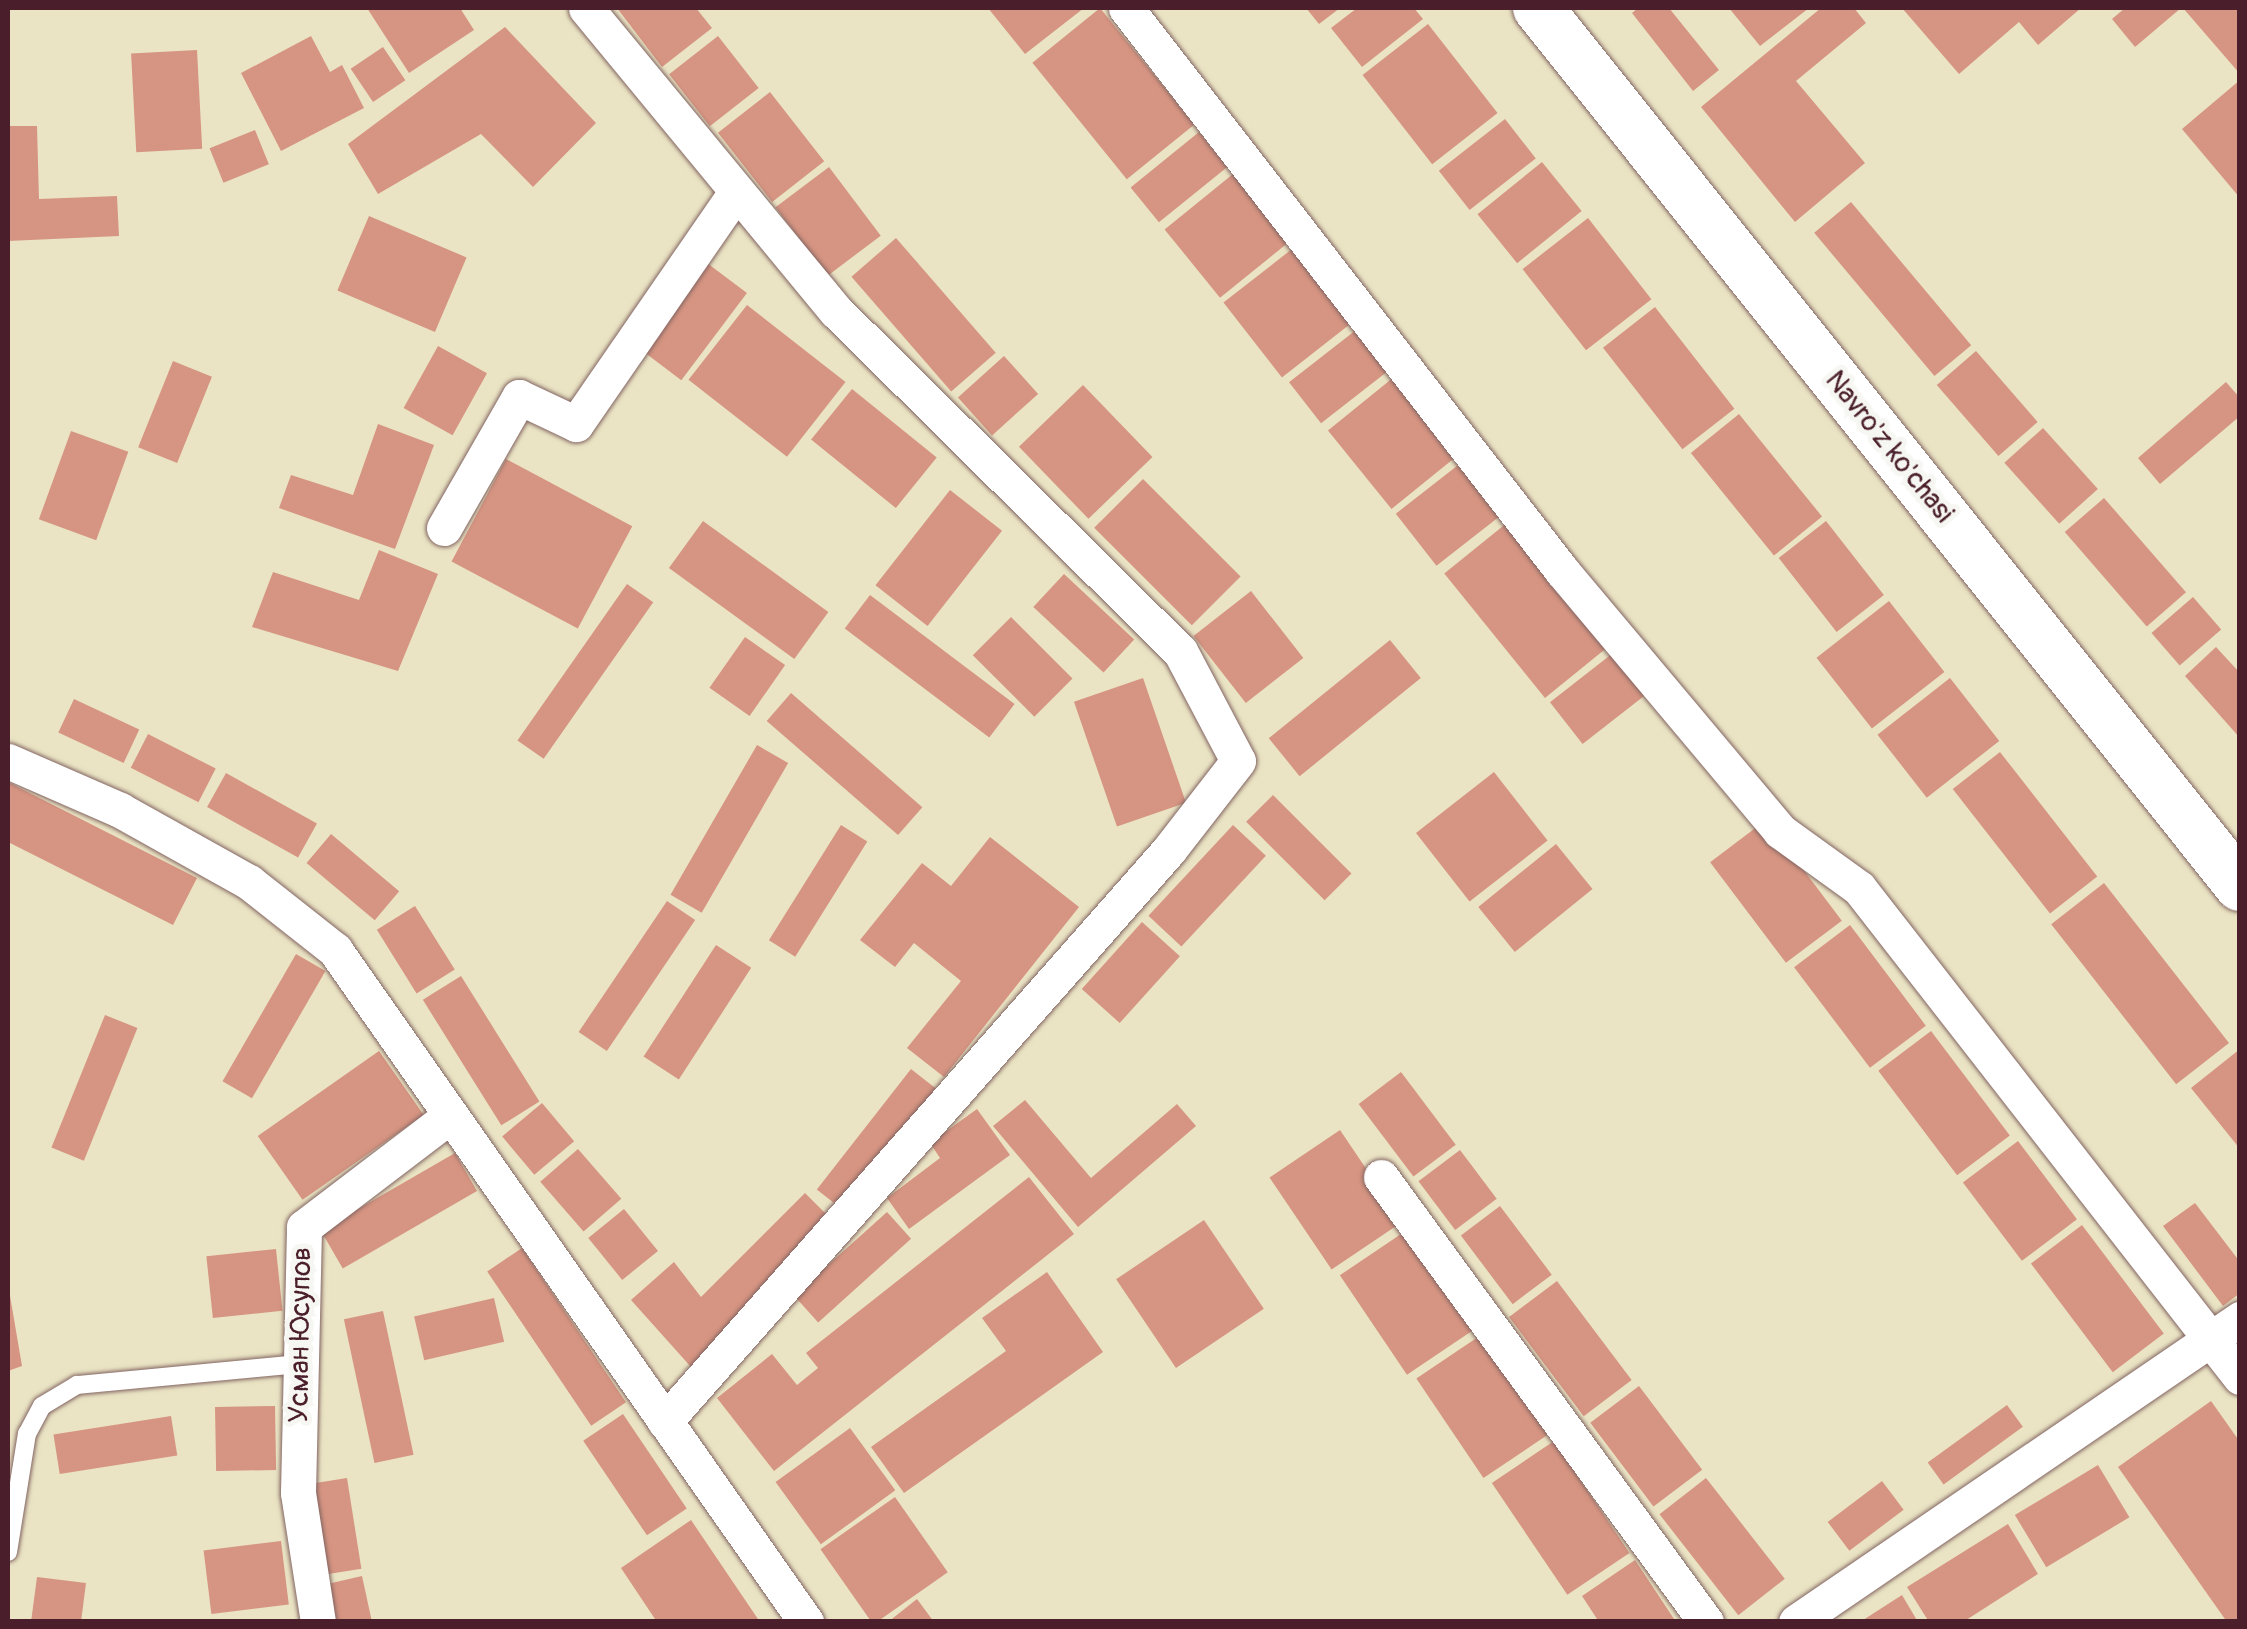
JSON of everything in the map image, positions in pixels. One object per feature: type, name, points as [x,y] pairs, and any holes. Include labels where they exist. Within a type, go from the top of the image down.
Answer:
[{"type":"street","points":[[586,8],[734,195],[836,311],[1180,650],[1238,761],[1168,850],[665,1421]]},
{"type":"street","points":[[1126,8],[1574,586],[1780,831],[1859,888],[2240,1378]]},
{"type":"street","name":"Navro'z ko'chasi","points":[[1538,8],[2240,886]]},
{"type":"street","points":[[444,528],[518,397],[576,424],[734,195]]},
{"type":"street","points":[[8,761],[120,810],[295,913],[335,950],[447,1118],[806,1622]]},
{"type":"street","name":"Усман Юсупов","points":[[318,1622],[298,1493],[304,1226],[447,1118]]},
{"type":"street","points":[[1381,1177],[1706,1622]]},
{"type":"street","points":[[1796,1622],[2240,1318]]},
{"type":"lane","points":[[8,1552],[26,1434],[42,1406],[77,1385],[301,1364]]},
{"type":"building","points":[[367,8],[460,8],[474,30],[409,73]]},
{"type":"building","points":[[617,8],[696,8],[712,28],[662,67]]},
{"type":"building","points":[[988,8],[1084,8],[1025,54]]},
{"type":"building","points":[[1100,8],[1194,125],[1127,179],[1032,63]]},
{"type":"building","points":[[1306,8],[1340,8],[1319,24]]},
{"type":"building","points":[[1357,8],[1414,8],[1423,19],[1362,67],[1331,28]]},
{"type":"building","points":[[1638,8],[1669,8],[1719,70],[1693,91],[1632,13]]},
{"type":"building","points":[[1729,8],[1809,8],[1760,46]]},
{"type":"building","points":[[1821,8],[1854,8],[1866,23],[1796,81],[1865,163],[1795,222],[1701,107]]},
{"type":"building","points":[[1902,8],[2081,8],[2038,45],[2019,22],[1959,74]]},
{"type":"building","points":[[2125,8],[2181,8],[2135,47],[2112,19]]},
{"type":"building","points":[[2183,8],[2240,8],[2240,74]]},
{"type":"building","points":[[1428,24],[1498,113],[1432,164],[1363,75]]},
{"type":"building","points":[[505,27],[596,123],[533,187],[481,134],[378,194],[348,144]]},
{"type":"building","points":[[311,36],[330,72],[342,65],[364,108],[281,151],[241,73]]},
{"type":"building","points":[[718,36],[759,88],[710,126],[669,74]]},
{"type":"building","points":[[383,47],[405,80],[373,102],[351,69]]},
{"type":"building","points":[[197,50],[202,149],[136,152],[131,53]]},
{"type":"building","points":[[2240,80],[2240,198],[2182,129]]},
{"type":"building","points":[[770,92],[824,161],[772,202],[718,133]]},
{"type":"building","points":[[1505,119],[1536,158],[1470,210],[1439,171]]},
{"type":"building","points":[[8,126],[37,126],[39,199],[117,196],[119,236],[8,241]]},
{"type":"building","points":[[255,130],[269,164],[223,183],[210,148]]},
{"type":"building","points":[[1199,132],[1227,167],[1159,222],[1131,187]]},
{"type":"building","points":[[1542,162],[1582,211],[1517,263],[1477,214]]},
{"type":"building","points":[[829,167],[881,236],[827,276],[775,207]]},
{"type":"building","points":[[1233,174],[1288,242],[1220,298],[1165,229]]},
{"type":"building","points":[[1851,202],[1971,345],[1934,376],[1814,233]]},
{"type":"building","points":[[369,216],[467,257],[435,332],[337,291]]},
{"type":"building","points":[[1588,218],[1651,299],[1586,350],[1523,269]]},
{"type":"building","points":[[896,238],[996,353],[951,391],[851,277]]},
{"type":"building","points":[[1292,249],[1350,324],[1282,377],[1223,303]]},
{"type":"building","points":[[703,260],[747,293],[681,380],[637,347]]},
{"type":"building","points":[[747,305],[846,382],[787,457],[689,380]]},
{"type":"building","points":[[1655,307],[1734,409],[1682,449],[1603,348]]},
{"type":"building","points":[[1356,330],[1388,371],[1321,423],[1289,382]]},
{"type":"building","points":[[438,346],[487,373],[453,435],[404,408]]},
{"type":"building","points":[[1976,351],[2038,422],[1998,456],[1937,385]]},
{"type":"building","points":[[1004,356],[1038,394],[992,435],[958,397]]},
{"type":"building","points":[[173,361],[212,377],[177,463],[138,447]]},
{"type":"building","points":[[1394,377],[1458,455],[1392,509],[1328,430]]},
{"type":"building","points":[[2226,382],[2240,398],[2240,416],[2160,484],[2138,458]]},
{"type":"building","points":[[1083,385],[1152,457],[1088,519],[1019,447]]},
{"type":"building","points":[[852,389],[937,458],[896,508],[811,440]]},
{"type":"building","points":[[1739,414],[1822,517],[1774,556],[1691,453]]},
{"type":"building","points":[[378,424],[434,445],[395,549],[279,508],[291,475],[353,495]]},
{"type":"building","points":[[2043,428],[2098,489],[2059,524],[2004,463]]},
{"type":"building","points":[[71,431],[128,452],[96,540],[39,519]]},
{"type":"building","points":[[506,459],[632,526],[578,629],[452,561]]},
{"type":"building","points":[[1462,462],[1503,514],[1436,566],[1396,514]]},
{"type":"building","points":[[1143,479],[1241,577],[1192,625],[1094,528]]},
{"type":"building","points":[[950,490],[1002,531],[928,626],[876,585]]},
{"type":"building","points":[[2104,498],[2186,592],[2147,626],[2065,532]]},
{"type":"building","points":[[703,521],[828,612],[794,659],[669,568]]},
{"type":"building","points":[[1826,521],[1884,595],[1837,632],[1779,558]]},
{"type":"building","points":[[1508,522],[1609,646],[1545,698],[1444,574]]},
{"type":"building","points":[[379,550],[438,574],[398,671],[252,627],[273,572],[359,600]]},
{"type":"building","points":[[1064,574],[1134,639],[1104,672],[1033,607]]},
{"type":"building","points":[[627,584],[653,602],[544,759],[517,740]]},
{"type":"building","points":[[1251,591],[1303,658],[1246,703],[1193,636]]},
{"type":"building","points":[[870,595],[1015,704],[989,737],[845,629]]},
{"type":"building","points":[[2193,597],[2221,629],[2180,666],[2151,633]]},
{"type":"building","points":[[1889,601],[1944,672],[1872,729],[1817,658]]},
{"type":"building","points":[[1011,617],[1073,679],[1034,717],[973,655]]},
{"type":"building","points":[[745,637],[785,665],[750,716],[709,688]]},
{"type":"building","points":[[1390,640],[1421,678],[1300,776],[1269,738]]},
{"type":"building","points":[[2216,647],[2240,673],[2240,738],[2185,676]]},
{"type":"building","points":[[1613,653],[1646,695],[1583,744],[1550,702]]},
{"type":"building","points":[[1143,678],[1186,803],[1117,827],[1074,702]]},
{"type":"building","points":[[1950,678],[1999,741],[1927,798],[1878,735]]},
{"type":"building","points":[[791,693],[922,807],[898,835],[767,721]]},
{"type":"building","points":[[74,699],[139,729],[124,763],[58,733]]},
{"type":"building","points":[[148,734],[216,769],[198,802],[131,768]]},
{"type":"building","points":[[757,745],[788,763],[702,913],[670,895]]},
{"type":"building","points":[[2000,752],[2097,877],[2050,913],[1953,789]]},
{"type":"building","points":[[1494,772],[1548,841],[1470,902],[1416,833]]},
{"type":"building","points":[[226,773],[317,823],[298,858],[207,807]]},
{"type":"building","points":[[8,782],[197,878],[173,925],[8,842]]},
{"type":"building","points":[[1273,795],[1351,873],[1325,900],[1246,822]]},
{"type":"building","points":[[1766,820],[1842,921],[1786,963],[1710,862]]},
{"type":"building","points":[[841,825],[867,841],[795,957],[769,940]]},
{"type":"building","points":[[1233,825],[1266,856],[1181,946],[1148,916]]},
{"type":"building","points":[[331,834],[399,891],[375,920],[307,863]]},
{"type":"building","points":[[990,837],[1079,907],[944,1077],[907,1048],[961,981],[914,943],[895,967],[860,940],[922,863],[951,886]]},
{"type":"building","points":[[1556,844],[1593,889],[1515,952],[1478,907]]},
{"type":"building","points":[[2104,883],[2229,1043],[2176,1084],[2051,924]]},
{"type":"building","points":[[667,901],[695,920],[607,1051],[579,1032]]},
{"type":"building","points":[[415,906],[455,970],[417,993],[377,930]]},
{"type":"building","points":[[1142,922],[1180,956],[1120,1023],[1082,989]]},
{"type":"building","points":[[1850,925],[1926,1026],[1870,1068],[1794,967]]},
{"type":"building","points":[[716,945],[751,968],[679,1079],[644,1057]]},
{"type":"building","points":[[296,954],[325,971],[252,1098],[223,1081]]},
{"type":"building","points":[[461,976],[539,1102],[501,1125],[423,1000]]},
{"type":"building","points":[[105,1015],[137,1028],[84,1161],[51,1148]]},
{"type":"building","points":[[1931,1031],[2010,1136],[1957,1175],[1878,1071]]},
{"type":"building","points":[[2240,1049],[2240,1149],[2191,1088]]},
{"type":"building","points":[[379,1051],[424,1115],[303,1200],[258,1136]]},
{"type":"building","points":[[911,1069],[938,1090],[844,1210],[817,1190]]},
{"type":"building","points":[[1401,1072],[1456,1145],[1413,1177],[1359,1104]]},
{"type":"building","points":[[1025,1100],[1091,1178],[1177,1104],[1196,1126],[1078,1227],[993,1126]]},
{"type":"building","points":[[542,1103],[574,1141],[534,1175],[502,1136]]},
{"type":"building","points":[[977,1109],[1010,1155],[909,1229],[887,1198],[940,1158],[930,1143]]},
{"type":"building","points":[[1340,1130],[1402,1222],[1332,1270],[1270,1178]]},
{"type":"building","points":[[2018,1141],[2077,1219],[2022,1261],[1963,1183]]},
{"type":"building","points":[[578,1149],[621,1199],[584,1232],[540,1182]]},
{"type":"building","points":[[1460,1150],[1497,1199],[1455,1230],[1418,1181]]},
{"type":"building","points":[[455,1153],[477,1191],[343,1269],[321,1230]]},
{"type":"building","points":[[1029,1177],[1074,1234],[774,1471],[717,1398],[772,1354],[797,1385],[818,1368],[806,1353]]},
{"type":"building","points":[[805,1193],[835,1223],[691,1367],[631,1300],[674,1262],[701,1297]]},
{"type":"building","points":[[2195,1203],[2240,1262],[2240,1293],[2223,1306],[2163,1226]]},
{"type":"building","points":[[1500,1206],[1552,1275],[1513,1304],[1461,1235]]},
{"type":"building","points":[[624,1209],[658,1251],[622,1280],[588,1238]]},
{"type":"building","points":[[887,1212],[911,1239],[818,1322],[794,1296]]},
{"type":"building","points":[[1204,1220],[1264,1309],[1176,1368],[1116,1279]]},
{"type":"building","points":[[2082,1225],[2164,1334],[2113,1372],[2031,1264]]},
{"type":"building","points":[[1407,1230],[1474,1329],[1407,1375],[1340,1275]]},
{"type":"building","points":[[522,1248],[626,1402],[591,1426],[487,1271]]},
{"type":"building","points":[[276,1249],[282,1311],[213,1318],[206,1256]]},
{"type":"building","points":[[1047,1272],[1103,1352],[904,1493],[871,1447],[1006,1351],[982,1318]]},
{"type":"building","points":[[1557,1281],[1632,1380],[1584,1416],[1509,1317]]},
{"type":"building","points":[[8,1284],[22,1366],[8,1371]]},
{"type":"building","points":[[494,1298],[504,1342],[424,1360],[414,1316]]},
{"type":"building","points":[[383,1311],[414,1455],[374,1463],[344,1319]]},
{"type":"building","points":[[1481,1335],[1548,1434],[1483,1478],[1416,1379]]},
{"type":"building","points":[[1639,1386],[1702,1470],[1653,1507],[1590,1423]]},
{"type":"building","points":[[2211,1401],[2240,1442],[2240,1622],[2227,1622],[2118,1467]]},
{"type":"building","points":[[2007,1405],[2023,1427],[1944,1484],[1928,1463]]},
{"type":"building","points":[[275,1406],[276,1470],[216,1471],[215,1407]]},
{"type":"building","points":[[623,1414],[687,1509],[647,1535],[583,1441]]},
{"type":"building","points":[[171,1416],[177,1456],[60,1474],[53,1435]]},
{"type":"building","points":[[850,1428],[895,1490],[821,1544],[776,1482]]},
{"type":"building","points":[[1554,1441],[1629,1553],[1567,1595],[1492,1483]]},
{"type":"building","points":[[2098,1465],[2129,1517],[2046,1567],[2015,1515]]},
{"type":"building","points":[[347,1478],[361,1569],[324,1575],[309,1484]]},
{"type":"building","points":[[1706,1478],[1785,1579],[1738,1615],[1660,1514]]},
{"type":"building","points":[[1882,1481],[1904,1510],[1849,1551],[1828,1522]]},
{"type":"building","points":[[895,1497],[948,1572],[871,1622],[820,1549]]},
{"type":"building","points":[[691,1520],[760,1622],[657,1622],[621,1568]]},
{"type":"building","points":[[2008,1524],[2038,1574],[1963,1622],[1929,1622],[1907,1587]]},
{"type":"building","points":[[281,1541],[289,1605],[211,1614],[204,1551]]},
{"type":"building","points":[[1635,1560],[1676,1622],[1599,1622],[1582,1596]]},
{"type":"building","points":[[362,1576],[372,1622],[331,1622],[323,1585]]},
{"type":"building","points":[[37,1577],[86,1583],[81,1622],[31,1622]]},
{"type":"building","points":[[1902,1595],[1918,1622],[1860,1622]]},
{"type":"building","points":[[917,1599],[934,1622],[888,1622]]}]
